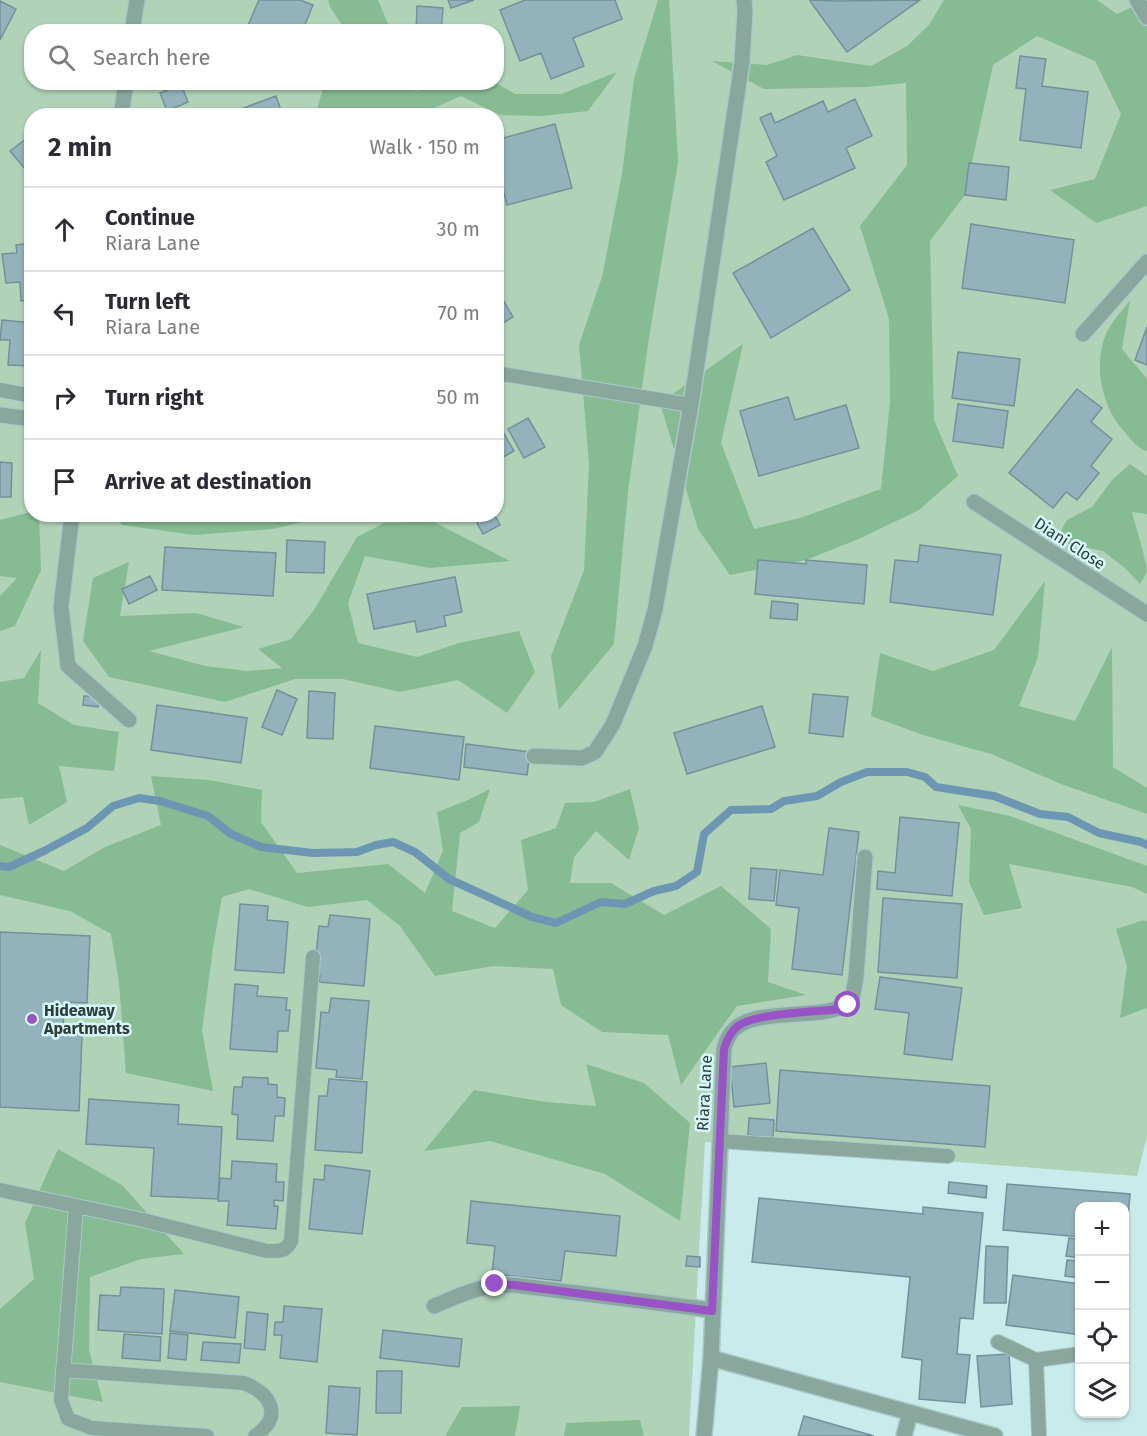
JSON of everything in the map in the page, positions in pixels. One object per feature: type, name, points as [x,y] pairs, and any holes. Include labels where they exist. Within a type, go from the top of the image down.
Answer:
[{"type":"street","points":[[133,24],[136,0]]},
{"type":"street","points":[[534,756],[582,758],[595,752],[613,724],[645,646],[655,610],[691,405],[742,62],[746,11],[744,0]]},
{"type":"street","points":[[1137,0],[1147,17]]},
{"type":"street","points":[[122,108],[125,90]]},
{"type":"street","points":[[1083,334],[1147,262]]},
{"type":"street","points":[[0,415],[24,417]]},
{"type":"street","name":"Diani Close","points":[[974,502],[1147,614]]},
{"type":"street","points":[[71,522],[61,607],[68,666],[129,720]]},
{"type":"street","name":"Riara Lane","points":[[704,1436],[711,1358],[724,1049],[729,1034],[740,1024],[777,1015],[840,1009],[852,1000],[856,976],[865,857]]},
{"type":"street","points":[[434,1306],[481,1287],[495,1284],[712,1311]]},
{"type":"street","points":[[711,1358],[995,1436]]},
{"type":"street","points":[[904,1436],[910,1413]]},
{"type":"lane","points":[[504,374],[691,405]]},
{"type":"lane","points":[[0,390],[24,394]]},
{"type":"lane","points":[[0,1190],[143,1220],[267,1251],[281,1251],[288,1248],[291,1240],[313,957]]},
{"type":"lane","points":[[720,1141],[948,1156]]},
{"type":"lane","points":[[76,1207],[61,1400],[68,1419],[92,1428],[207,1436]]},
{"type":"lane","points":[[998,1342],[1036,1360],[1075,1354]]},
{"type":"lane","points":[[1036,1360],[1039,1436]]},
{"type":"lane","points":[[63,1370],[244,1383],[259,1389],[270,1402],[271,1419],[265,1429],[255,1436]]},
{"type":"green space","points":[[0,0],[1147,0],[1147,1137],[1137,1176],[705,1142],[689,1436],[0,1436]]},
{"type":"green space","points":[[328,0],[378,0],[388,24],[341,24]]},
{"type":"green space","points":[[658,0],[669,0],[678,162],[648,344],[628,492],[614,644],[559,710],[551,656],[584,570],[589,464],[579,345],[602,277],[622,174],[634,79]]},
{"type":"green space","points":[[944,0],[1097,0],[1117,14],[1147,0],[1147,206],[1096,223],[1050,190],[1095,179],[1121,114],[1095,61],[1037,36],[993,65],[965,195],[930,241],[934,420],[958,476],[919,510],[861,538],[806,560],[730,575],[698,529],[660,403],[743,344],[721,443],[754,529],[800,518],[881,489],[890,402],[889,319],[860,226],[907,165],[906,83],[866,87],[764,89],[712,61],[767,65],[797,55],[871,66],[907,46],[929,25]]},
{"type":"green space","points":[[617,72],[588,111],[542,116],[504,115],[504,108],[486,108],[461,96],[434,108],[317,108],[323,90],[504,90],[504,88],[515,94],[561,94]]},
{"type":"green space","points":[[1130,300],[1122,349],[1147,379],[1147,451],[1134,443],[1115,420],[1104,396],[1101,382],[1100,355],[1103,342],[1110,326]]},
{"type":"green space","points":[[1130,464],[1147,476],[1147,514],[1132,512],[1147,571],[1140,584],[1126,569],[1103,551],[1055,541],[1067,520],[1092,507],[1112,480]]},
{"type":"green space","points":[[24,514],[24,522],[39,522],[41,570],[15,626],[0,631],[0,596],[17,578],[0,576],[0,520]]},
{"type":"green space","points":[[120,522],[302,522],[273,529],[194,535],[122,525]]},
{"type":"green space","points":[[434,522],[510,561],[430,568],[365,556],[348,603],[358,643],[417,657],[459,643],[519,631],[535,672],[507,713],[458,680],[400,692],[343,679],[295,679],[225,702],[109,677],[83,641],[93,578],[129,562],[120,616],[196,613],[244,627],[149,651],[205,666],[247,671],[282,668],[258,649],[291,639],[314,610],[357,537],[384,523]]},
{"type":"green space","points":[[1045,581],[1038,657],[1019,706],[1075,721],[1112,647],[1113,767],[1147,788],[1147,814],[1061,784],[991,754],[923,735],[871,716],[880,653],[933,671],[994,650]]},
{"type":"green space","points":[[41,650],[38,703],[74,725],[119,732],[114,771],[59,766],[67,802],[29,825],[23,797],[0,799],[0,682],[24,678]]},
{"type":"green space","points":[[151,776],[209,780],[262,790],[261,822],[297,873],[388,864],[425,893],[443,851],[437,812],[490,789],[479,822],[460,833],[452,911],[495,928],[528,890],[521,840],[556,828],[565,803],[594,802],[630,789],[639,828],[629,860],[596,831],[574,857],[570,883],[611,883],[664,915],[721,886],[771,929],[768,982],[806,995],[737,1006],[681,1085],[668,1035],[602,1032],[561,1005],[553,969],[493,966],[435,976],[400,926],[367,900],[308,907],[249,889],[222,897],[202,1031],[213,1091],[126,1073],[119,983],[111,934],[70,911],[0,895],[0,845],[64,871],[105,847],[161,825]]},
{"type":"green space","points":[[958,805],[1010,816],[1147,866],[1147,894],[1132,887],[1009,864],[1022,908],[984,915],[969,882],[971,829]]},
{"type":"green space","points":[[1144,920],[1147,922],[1147,1008],[1120,1018],[1127,966],[1116,929]]},
{"type":"green space","points":[[586,1064],[644,1083],[690,1123],[680,1221],[605,1174],[490,1141],[424,1151],[474,1090],[546,1102],[596,1106]]},
{"type":"green space","points":[[58,1149],[122,1185],[184,1254],[141,1259],[90,1277],[89,1350],[103,1402],[0,1382],[0,1309],[34,1279],[25,1223]]},
{"type":"green space","points":[[520,1406],[515,1436],[445,1436],[462,1407]]},
{"type":"green space","points":[[640,1420],[644,1436],[564,1436],[566,1423]]},
{"type":"building","points":[[259,0],[300,0],[313,5],[305,24],[248,24]]},
{"type":"building","points":[[448,0],[474,0],[451,8]]},
{"type":"building","points":[[525,0],[615,0],[622,19],[573,38],[584,66],[551,79],[541,53],[520,61],[500,10]]},
{"type":"building","points":[[920,0],[847,52],[810,1]]},
{"type":"building","points":[[0,1],[16,9],[0,40]]},
{"type":"building","points":[[417,6],[443,8],[442,24],[416,24]]},
{"type":"building","points":[[1020,56],[1046,59],[1042,86],[1088,92],[1081,148],[1020,140],[1026,89],[1016,88]]},
{"type":"building","points":[[167,90],[183,90],[188,102],[174,108],[166,108],[160,93]]},
{"type":"building","points":[[276,96],[280,108],[244,108]]},
{"type":"building","points":[[855,99],[872,136],[846,148],[855,168],[784,200],[766,162],[777,156],[760,118],[771,113],[775,123],[823,101],[828,112]]},
{"type":"building","points":[[555,124],[572,188],[507,205],[504,192],[504,138]]},
{"type":"building","points":[[24,140],[24,168],[10,151]]},
{"type":"building","points":[[969,163],[1009,167],[1006,200],[965,195]]},
{"type":"building","points":[[971,224],[1074,240],[1065,303],[962,288]]},
{"type":"building","points":[[813,228],[850,290],[771,338],[733,273]]},
{"type":"building","points":[[24,244],[24,301],[21,301],[20,282],[6,283],[2,254],[17,253],[16,245]]},
{"type":"building","points":[[504,302],[513,317],[504,322]]},
{"type":"building","points":[[2,320],[24,322],[24,366],[8,365],[10,340],[0,340]]},
{"type":"building","points":[[1147,327],[1147,365],[1135,360]]},
{"type":"building","points":[[958,352],[1020,359],[1014,406],[952,398]]},
{"type":"building","points":[[1077,389],[1102,408],[1091,422],[1112,439],[1091,466],[1099,473],[1077,500],[1066,492],[1053,508],[1009,473]]},
{"type":"building","points":[[788,397],[795,420],[846,405],[859,448],[759,476],[740,411]]},
{"type":"building","points":[[958,404],[1008,411],[1003,448],[953,441]]},
{"type":"building","points":[[528,418],[545,447],[524,458],[508,429]]},
{"type":"building","points":[[504,434],[514,451],[504,457]]},
{"type":"building","points":[[0,462],[12,463],[11,497],[0,497]]},
{"type":"building","points":[[477,522],[498,522],[500,525],[483,534]]},
{"type":"building","points":[[287,540],[325,542],[324,573],[286,572]]},
{"type":"building","points":[[920,545],[1001,555],[993,615],[890,602],[895,560],[918,562]]},
{"type":"building","points":[[165,547],[276,553],[273,596],[162,590]]},
{"type":"building","points":[[758,560],[806,564],[806,560],[867,565],[864,604],[755,594]]},
{"type":"building","points":[[150,576],[157,590],[129,604],[122,589]]},
{"type":"building","points":[[455,577],[462,612],[444,616],[446,626],[417,632],[415,621],[374,629],[367,594]]},
{"type":"building","points":[[772,601],[798,604],[797,620],[770,618]]},
{"type":"building","points":[[277,690],[297,699],[282,735],[262,727]]},
{"type":"building","points":[[309,691],[335,693],[333,739],[307,738]]},
{"type":"building","points":[[813,694],[848,697],[843,737],[809,733]]},
{"type":"building","points":[[84,696],[99,697],[98,707],[83,705]]},
{"type":"building","points":[[157,705],[247,718],[241,763],[151,750]]},
{"type":"building","points":[[762,706],[775,747],[687,774],[674,733]]},
{"type":"building","points":[[375,726],[464,737],[459,780],[370,768]]},
{"type":"building","points":[[466,744],[530,752],[527,775],[464,767]]},
{"type":"building","points":[[900,817],[959,823],[952,896],[877,889],[878,871],[895,873]]},
{"type":"building","points":[[829,828],[859,832],[842,975],[792,969],[799,908],[776,905],[780,870],[823,875]]},
{"type":"building","points":[[751,868],[777,870],[774,901],[749,899]]},
{"type":"building","points":[[883,898],[962,904],[957,978],[878,972]]},
{"type":"building","points":[[240,904],[268,906],[267,920],[288,922],[284,973],[235,970]]},
{"type":"building","points":[[330,915],[370,919],[364,986],[319,982],[320,975],[314,974],[319,926],[328,927]]},
{"type":"building","name":"Hideaway Apartments","points":[[0,932],[90,936],[87,1003],[64,1002],[63,1034],[82,1035],[79,1111],[0,1107]]},
{"type":"building","points":[[880,977],[962,988],[952,1060],[904,1054],[909,1013],[875,1009]]},
{"type":"building","points":[[235,984],[258,986],[257,996],[287,998],[286,1010],[290,1010],[288,1031],[278,1031],[277,1052],[230,1049]]},
{"type":"building","points":[[331,998],[369,1001],[362,1079],[336,1077],[337,1070],[316,1068],[321,1012],[329,1013]]},
{"type":"building","points":[[766,1063],[770,1103],[734,1107],[730,1067]]},
{"type":"building","points":[[780,1070],[990,1086],[985,1147],[776,1131]]},
{"type":"building","points":[[243,1077],[268,1078],[268,1084],[277,1085],[277,1097],[285,1098],[284,1116],[275,1116],[273,1141],[237,1139],[238,1115],[232,1114],[234,1087],[242,1087]]},
{"type":"building","points":[[329,1079],[367,1082],[362,1153],[315,1150],[319,1096],[327,1096]]},
{"type":"building","points":[[89,1099],[179,1105],[178,1124],[222,1127],[218,1199],[151,1196],[154,1148],[86,1144]]},
{"type":"building","points":[[749,1118],[774,1120],[773,1138],[748,1135]]},
{"type":"building","points":[[232,1161],[277,1164],[276,1182],[284,1182],[283,1201],[274,1200],[274,1206],[278,1206],[276,1229],[227,1225],[229,1201],[218,1201],[220,1178],[231,1179]]},
{"type":"building","points":[[325,1165],[370,1171],[362,1234],[309,1229],[314,1179],[324,1180]]},
{"type":"building","points":[[949,1182],[987,1186],[986,1198],[948,1193]]},
{"type":"building","points":[[1007,1184],[1130,1194],[1129,1206],[1129,1202],[1075,1202],[1075,1237],[1003,1230]]},
{"type":"building","points":[[759,1198],[923,1214],[923,1207],[983,1213],[973,1319],[960,1318],[957,1354],[970,1355],[965,1403],[919,1399],[922,1360],[902,1357],[910,1277],[752,1262]]},
{"type":"building","points":[[471,1201],[620,1216],[616,1256],[565,1251],[561,1281],[492,1274],[495,1246],[467,1243]]},
{"type":"building","points":[[1069,1238],[1075,1239],[1075,1257],[1066,1256]]},
{"type":"building","points":[[986,1246],[1008,1247],[1006,1303],[984,1303]]},
{"type":"building","points":[[687,1256],[700,1257],[700,1267],[686,1266]]},
{"type":"building","points":[[1067,1260],[1075,1261],[1075,1277],[1065,1276]]},
{"type":"building","points":[[1013,1275],[1075,1283],[1075,1334],[1006,1325]]},
{"type":"building","points":[[121,1287],[164,1289],[162,1334],[98,1330],[100,1295],[120,1296]]},
{"type":"building","points":[[175,1290],[239,1297],[235,1338],[170,1331]]},
{"type":"building","points":[[284,1306],[322,1309],[317,1362],[280,1358],[282,1335],[274,1335],[275,1322],[283,1322]]},
{"type":"building","points":[[247,1312],[268,1314],[265,1350],[244,1348]]},
{"type":"building","points":[[383,1330],[462,1339],[459,1367],[380,1358]]},
{"type":"building","points":[[170,1333],[188,1335],[186,1360],[168,1358]]},
{"type":"building","points":[[124,1334],[161,1337],[160,1361],[122,1358]]},
{"type":"building","points":[[203,1342],[241,1344],[239,1363],[201,1360]]},
{"type":"building","points":[[1009,1354],[1012,1404],[981,1407],[977,1356]]},
{"type":"building","points":[[377,1371],[402,1371],[401,1413],[376,1413]]},
{"type":"building","points":[[329,1386],[360,1388],[357,1435],[326,1433]]},
{"type":"building","points":[[804,1416],[874,1436],[798,1436]]},
{"type":"waterway","points":[[0,866],[9,867],[44,851],[87,828],[113,806],[139,798],[160,801],[208,816],[231,834],[261,847],[313,853],[357,852],[393,842],[415,852],[449,879],[532,917],[556,923],[601,902],[625,904],[654,891],[676,886],[697,872],[704,834],[731,810],[771,809],[784,801],[817,796],[841,782],[867,772],[907,772],[925,777],[936,787],[994,796],[1040,814],[1068,817],[1099,833],[1147,845]]},
{"type":"place","name":"Hideaway Apartments","points":[[32,1019]]},
{"type":"route","points":[[495,1284],[712,1311],[724,1049],[729,1034],[740,1024],[777,1015],[840,1009],[848,1005]]}]
